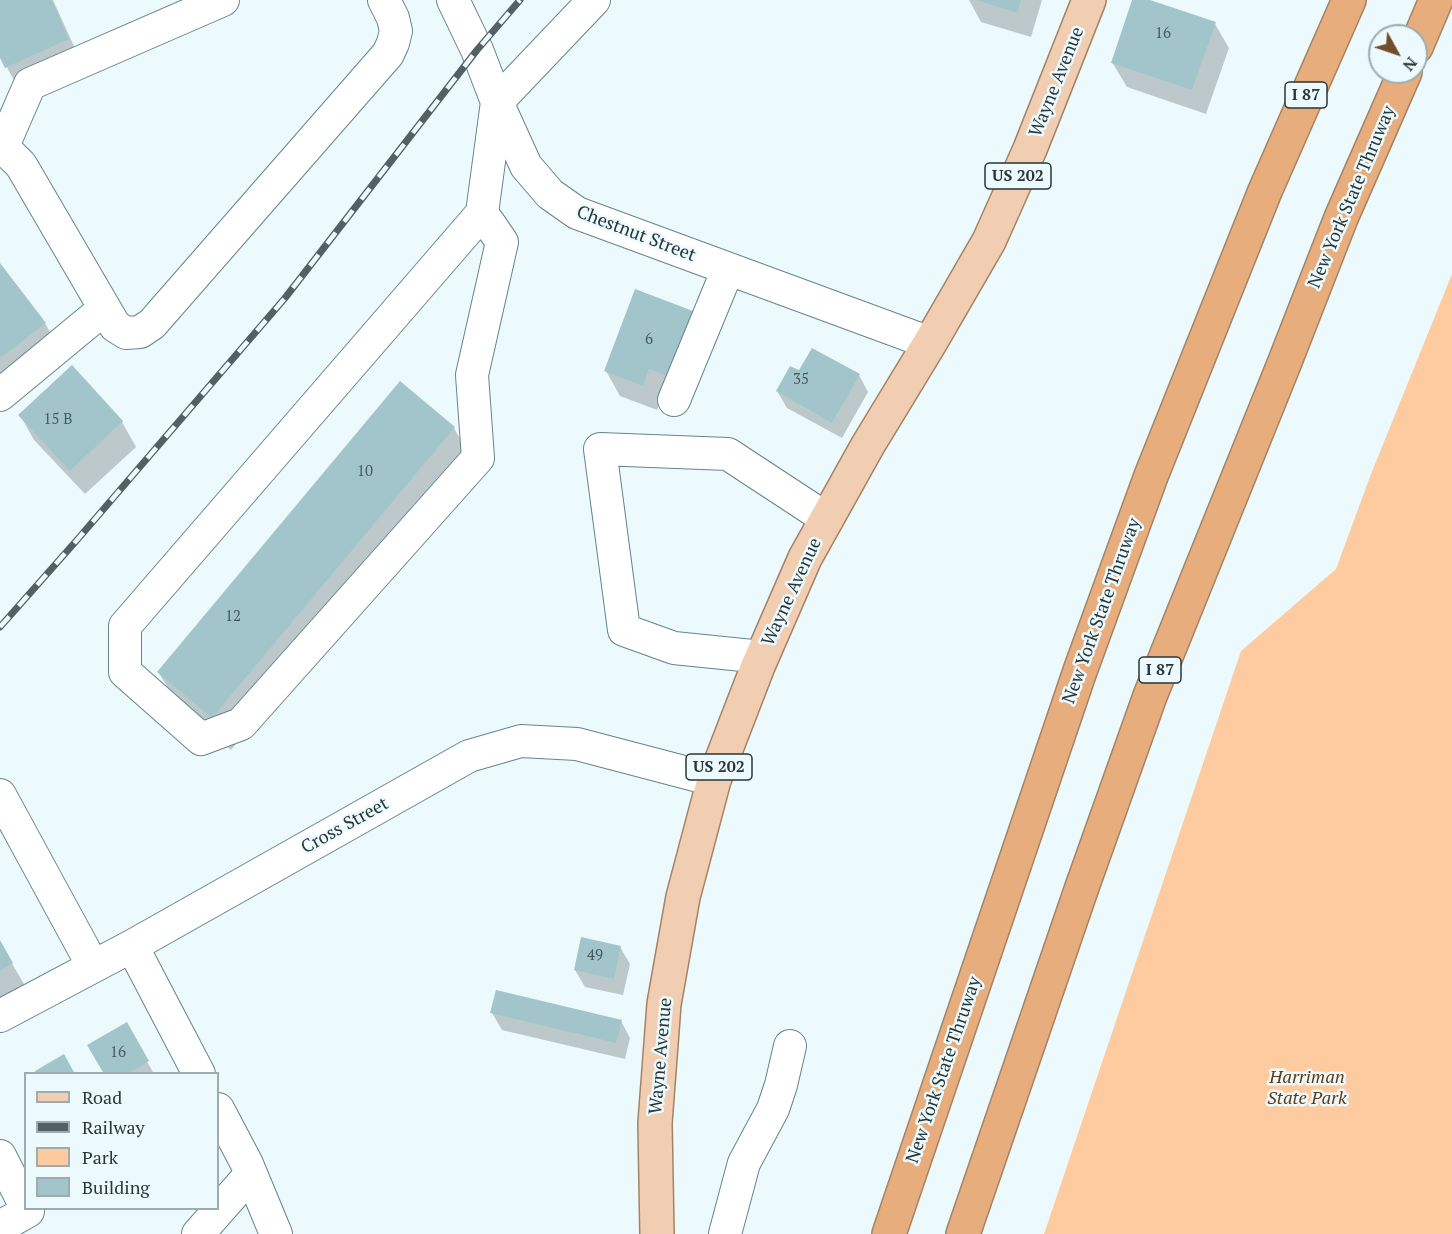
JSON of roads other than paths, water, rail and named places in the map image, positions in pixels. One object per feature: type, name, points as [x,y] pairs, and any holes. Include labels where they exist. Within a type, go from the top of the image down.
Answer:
[{"type":"highway","points":[[1265,191],[1328,0]]},
{"type":"highway","name":"New York State Thruway","points":[[889,1234],[1080,671],[1151,476],[1265,191],[1349,0]]},
{"type":"highway","points":[[1426,24],[1436,0]]},
{"type":"highway","name":"New York State Thruway","points":[[963,1234],[1150,696],[1341,218],[1400,84]]},
{"type":"main road","name":"Wayne Avenue","points":[[657,1234],[655,1123],[664,1004],[683,897],[714,780],[762,657],[805,558],[868,445],[988,241],[1030,149],[1089,0]]},
{"type":"street","points":[[223,0],[163,13],[30,84],[2,145],[21,165],[115,326],[126,333],[140,332],[152,324],[388,54],[396,31],[393,18],[384,0]]},
{"type":"street","name":"Chestnut Street","points":[[453,0],[477,50],[497,102],[526,166],[550,194],[577,213],[930,343]]},
{"type":"street","points":[[482,213],[502,242],[472,375],[478,458],[241,724],[201,739],[125,672],[125,626],[482,213],[497,102],[594,0]]},
{"type":"street","points":[[674,400],[728,269]]},
{"type":"street","points":[[0,395],[104,309]]},
{"type":"street","points":[[762,657],[674,648],[624,630],[600,449],[728,454],[827,519]]},
{"type":"street","name":"Cross Street","points":[[0,1016],[132,946],[469,756],[521,741],[577,744],[714,780]]},
{"type":"street","points":[[0,795],[93,966]]},
{"type":"street","points":[[132,946],[198,1072]]},
{"type":"street","points":[[725,1234],[744,1163],[773,1109],[790,1046]]},
{"type":"street","points":[[219,1110],[247,1164],[276,1234]]},
{"type":"street","points":[[0,1156],[24,1201]]},
{"type":"street","points":[[219,1210],[250,1174]]},
{"type":"street","points":[[0,1227],[26,1210]]},
{"type":"street","points":[[198,1234],[219,1210]]},
{"type":"railway","points":[[0,627],[285,298],[477,50],[520,0]]},
{"type":"park label","name":"Harriman State Park","points":[[1307,1088]]}]
